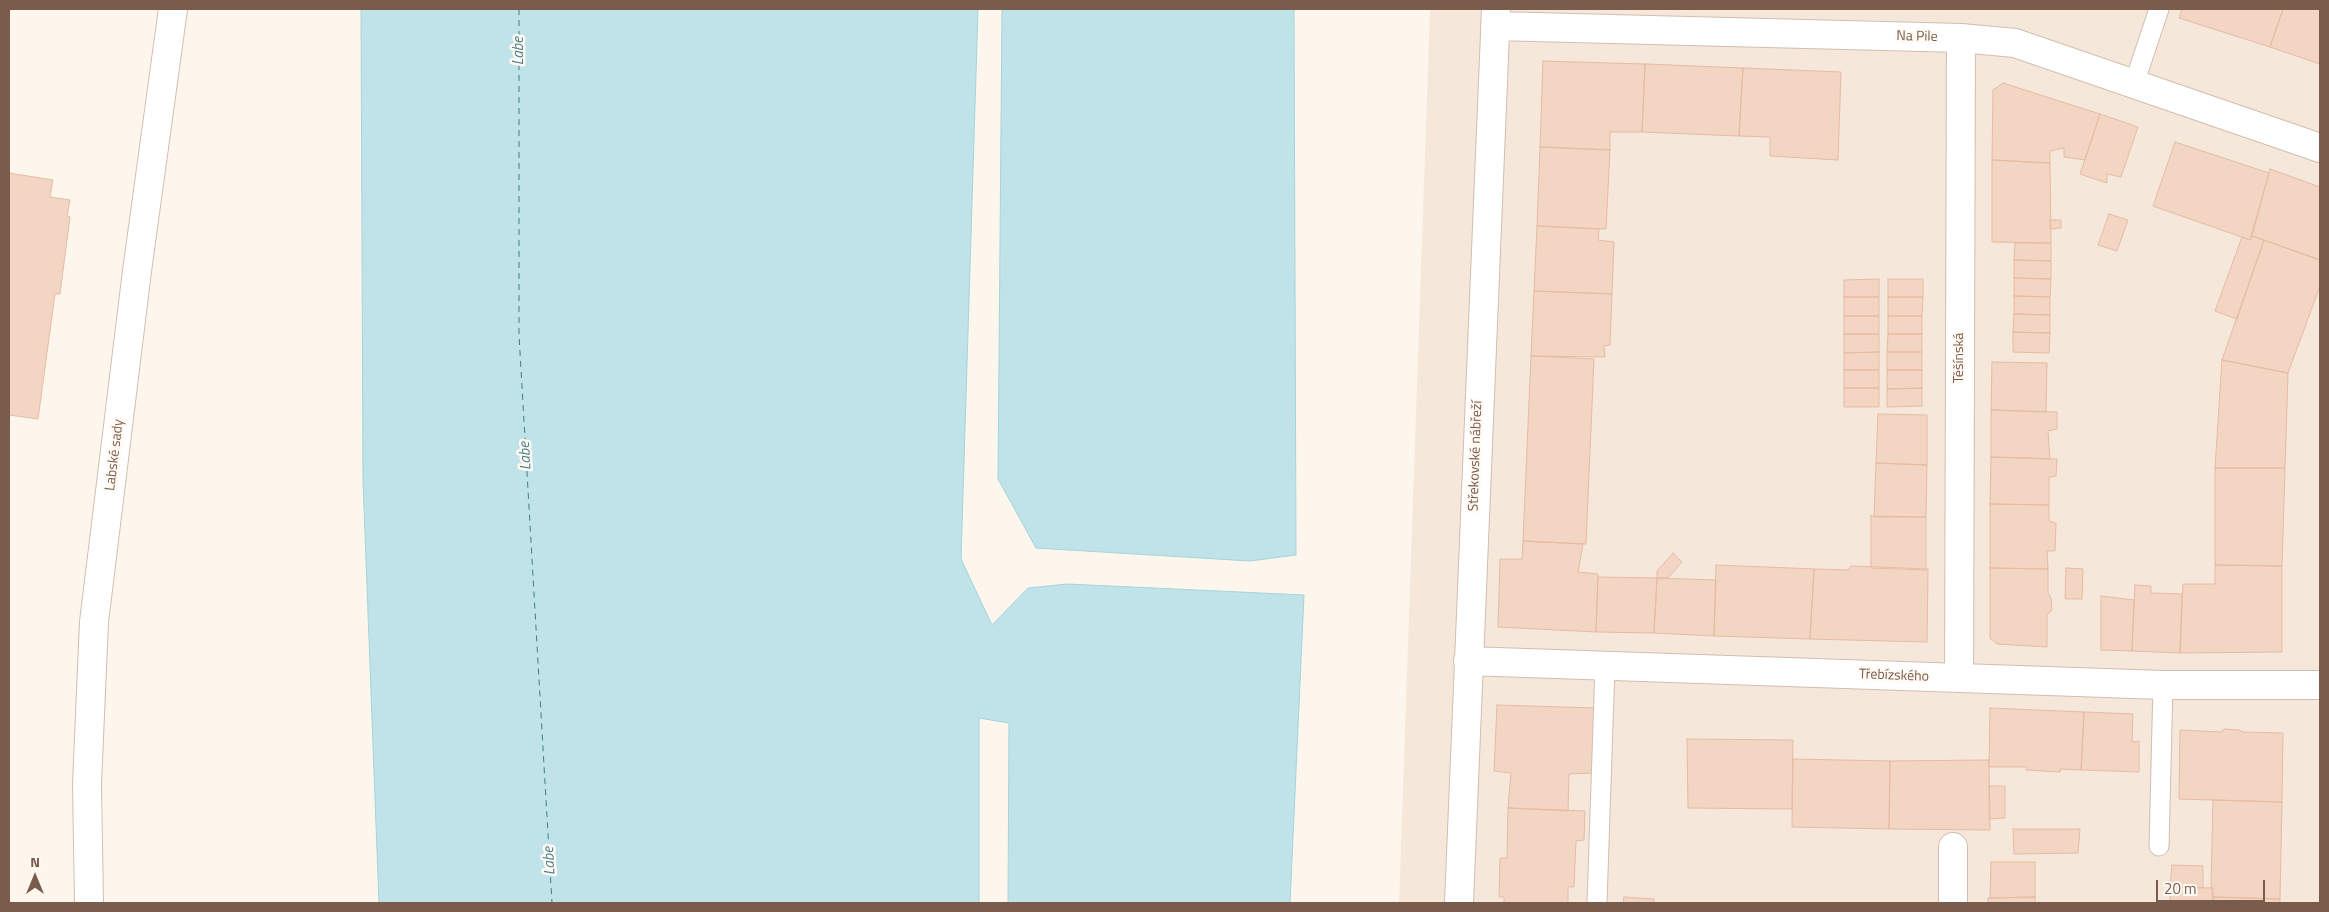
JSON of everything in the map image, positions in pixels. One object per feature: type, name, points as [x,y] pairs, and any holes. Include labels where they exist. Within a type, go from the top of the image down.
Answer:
[{"type":"street","name":"Labské sady","points":[[88,903],[87,784],[94,622],[137,271],[173,9]]},
{"type":"street","name":"Na Pile","points":[[1495,17],[2015,42],[2320,148]]},
{"type":"street","name":"Střekovské nábřeží","points":[[1459,903],[1495,17]]},
{"type":"street","name":"Těšínská","points":[[1959,678],[1961,38]]},
{"type":"street","name":"Třebízského","points":[[1468,661],[2162,685],[2320,684]]},
{"type":"street","points":[[1953,847],[1953,903]]},
{"type":"lane","points":[[2134,84],[2159,9]]},
{"type":"lane","points":[[1597,903],[1605,666]]},
{"type":"lane","points":[[2159,846],[2162,685]]},
{"type":"shaded area","points":[[1430,9],[2320,9],[2320,903],[1399,903]]},
{"type":"water","name":"Labe","points":[[361,9],[978,9],[961,559],[992,625],[1028,588],[1067,584],[1304,595],[1290,903],[1008,903],[1009,723],[979,718],[979,903],[379,903],[363,481]]},
{"type":"water","points":[[1002,9],[1294,9],[1296,555],[1250,561],[1036,548],[998,479]]},
{"type":"building","points":[[2182,9],[2283,9],[2270,47],[2179,18]]},
{"type":"building","points":[[2283,9],[2320,9],[2320,64],[2270,47]]},
{"type":"building","points":[[1543,61],[1645,64],[1642,132],[1610,132],[1610,150],[1540,147]]},
{"type":"building","points":[[1645,64],[1743,68],[1739,136],[1642,132]]},
{"type":"building","points":[[1743,68],[1841,72],[1838,160],[1770,156],[1770,137],[1739,136]]},
{"type":"building","points":[[2003,83],[2100,114],[2085,160],[2064,157],[2064,148],[2050,151],[2050,163],[1992,160],[1993,90]]},
{"type":"building","points":[[2100,114],[2138,127],[2121,177],[2107,174],[2107,183],[2080,174]]},
{"type":"building","points":[[2175,142],[2269,173],[2250,240],[2153,206]]},
{"type":"building","points":[[1540,147],[1610,150],[1606,229],[1537,226]]},
{"type":"building","points":[[1992,160],[2050,163],[2051,243],[1992,242]]},
{"type":"building","points":[[2270,169],[2320,187],[2320,260],[2252,236]]},
{"type":"building","points":[[9,173],[53,180],[50,197],[70,200],[67,216],[70,217],[60,294],[55,294],[38,419],[9,415]]},
{"type":"building","points":[[2109,214],[2128,220],[2117,251],[2098,245]]},
{"type":"building","points":[[2050,220],[2061,220],[2061,228],[2050,229]]},
{"type":"building","points":[[1537,226],[1599,229],[1598,240],[1614,242],[1612,294],[1534,291]]},
{"type":"building","points":[[2252,236],[2264,240],[2237,319],[2215,311],[2242,237],[2250,240]]},
{"type":"building","points":[[2264,240],[2320,260],[2320,286],[2288,373],[2222,360]]},
{"type":"building","points":[[2015,243],[2051,243],[2051,261],[2014,260]]},
{"type":"building","points":[[2014,260],[2051,261],[2051,279],[2014,278]]},
{"type":"building","points":[[2014,278],[2051,279],[2050,297],[2014,296]]},
{"type":"building","points":[[1879,279],[1879,297],[1844,297],[1844,280]]},
{"type":"building","points":[[1888,279],[1923,279],[1923,297],[1888,297]]},
{"type":"building","points":[[1534,291],[1612,294],[1610,345],[1604,346],[1605,357],[1531,356]]},
{"type":"building","points":[[2014,296],[2050,297],[2050,315],[2014,314]]},
{"type":"building","points":[[1844,297],[1879,297],[1879,316],[1844,316]]},
{"type":"building","points":[[1888,297],[1923,297],[1922,316],[1888,316]]},
{"type":"building","points":[[2014,314],[2050,315],[2050,333],[2013,332]]},
{"type":"building","points":[[1844,316],[1879,316],[1879,334],[1844,334]]},
{"type":"building","points":[[1888,316],[1922,316],[1922,334],[1888,334]]},
{"type":"building","points":[[2013,332],[2050,333],[2049,353],[2013,352]]},
{"type":"building","points":[[1844,334],[1879,334],[1879,352],[1844,353]]},
{"type":"building","points":[[1888,334],[1922,334],[1922,352],[1887,352]]},
{"type":"building","points":[[1879,352],[1879,370],[1844,370],[1844,353]]},
{"type":"building","points":[[1887,352],[1922,352],[1922,370],[1887,370]]},
{"type":"building","points":[[1531,356],[1594,359],[1586,544],[1523,541]]},
{"type":"building","points":[[2222,360],[2288,373],[2285,468],[2215,468]]},
{"type":"building","points":[[1992,362],[2047,363],[2046,412],[1991,410]]},
{"type":"building","points":[[1844,370],[1879,370],[1879,388],[1844,388]]},
{"type":"building","points":[[1887,370],[1922,370],[1922,388],[1887,389]]},
{"type":"building","points":[[1844,388],[1879,388],[1879,407],[1844,407]]},
{"type":"building","points":[[1922,388],[1922,406],[1887,407],[1887,389]]},
{"type":"building","points":[[1991,410],[2057,412],[2057,429],[2048,431],[2050,459],[1991,457]]},
{"type":"building","points":[[1878,414],[1927,415],[1927,465],[1876,463]]},
{"type":"building","points":[[1991,457],[2057,459],[2056,476],[2049,477],[2049,505],[1990,504]]},
{"type":"building","points":[[1876,463],[1927,465],[1926,517],[1874,517]]},
{"type":"building","points":[[2215,468],[2285,468],[2282,566],[2215,565]]},
{"type":"building","points":[[1990,504],[2049,505],[2049,521],[2056,523],[2055,551],[2047,551],[2048,569],[1990,568]]},
{"type":"building","points":[[1871,516],[1926,517],[1926,570],[1871,568]]},
{"type":"building","points":[[1523,541],[1583,544],[1578,572],[1598,574],[1596,632],[1498,627],[1500,559],[1522,559]]},
{"type":"building","points":[[1673,553],[1682,562],[1668,578],[1657,578],[1657,571]]},
{"type":"building","points":[[1716,565],[1814,569],[1810,639],[1714,636]]},
{"type":"building","points":[[2215,565],[2282,566],[2282,652],[2180,653],[2183,584],[2215,584]]},
{"type":"building","points":[[1851,566],[1928,569],[1927,642],[1810,639],[1814,569],[1848,570]]},
{"type":"building","points":[[1990,568],[2048,569],[2048,593],[2051,598],[2052,610],[2047,615],[2047,647],[1997,644],[1990,638]]},
{"type":"building","points":[[2066,568],[2083,569],[2082,599],[2065,599]]},
{"type":"building","points":[[1598,577],[1657,578],[1654,633],[1596,632]]},
{"type":"building","points":[[1657,578],[1716,580],[1714,636],[1654,633]]},
{"type":"building","points":[[2135,585],[2151,586],[2151,593],[2182,594],[2180,653],[2132,651]]},
{"type":"building","points":[[2101,596],[2134,600],[2132,651],[2101,650]]},
{"type":"building","points":[[1497,705],[1596,708],[1594,773],[1569,774],[1568,811],[1508,808],[1511,773],[1494,771]]},
{"type":"building","points":[[1990,708],[2084,712],[2081,770],[2060,769],[2060,772],[2026,770],[2026,767],[1989,767]]},
{"type":"building","points":[[2084,712],[2133,714],[2132,742],[2139,741],[2139,772],[2081,770]]},
{"type":"building","points":[[2225,729],[2243,732],[2283,733],[2282,802],[2179,799],[2180,730],[2220,732]]},
{"type":"building","points":[[1687,739],[1793,740],[1792,809],[1688,808]]},
{"type":"building","points":[[1793,759],[1890,761],[1889,829],[1792,827]]},
{"type":"building","points":[[1989,760],[1990,830],[1889,829],[1890,761]]},
{"type":"building","points":[[1989,786],[2005,786],[2005,818],[1989,819]]},
{"type":"building","points":[[2213,800],[2282,802],[2280,899],[2213,897],[2211,885]]},
{"type":"building","points":[[1508,808],[1585,811],[1584,840],[1576,841],[1574,887],[1568,887],[1568,903],[1504,903],[1504,897],[1499,897],[1500,858],[1507,858]]},
{"type":"building","points":[[2013,829],[2080,829],[2078,853],[2014,854]]},
{"type":"building","points":[[1991,862],[2035,862],[2035,897],[1990,898]]},
{"type":"building","points":[[2172,865],[2203,866],[2203,888],[2170,887]]},
{"type":"building","points":[[2170,887],[2213,888],[2213,903],[2170,903]]},
{"type":"building","points":[[1624,897],[1654,899],[1654,903],[1623,903]]},
{"type":"building","points":[[2035,897],[2035,903],[1988,903],[1988,898]]},
{"type":"building","points":[[2213,897],[2280,899],[2280,903],[2213,903]]},
{"type":"ferry route","points":[[519,9],[519,335],[552,903]]}]
